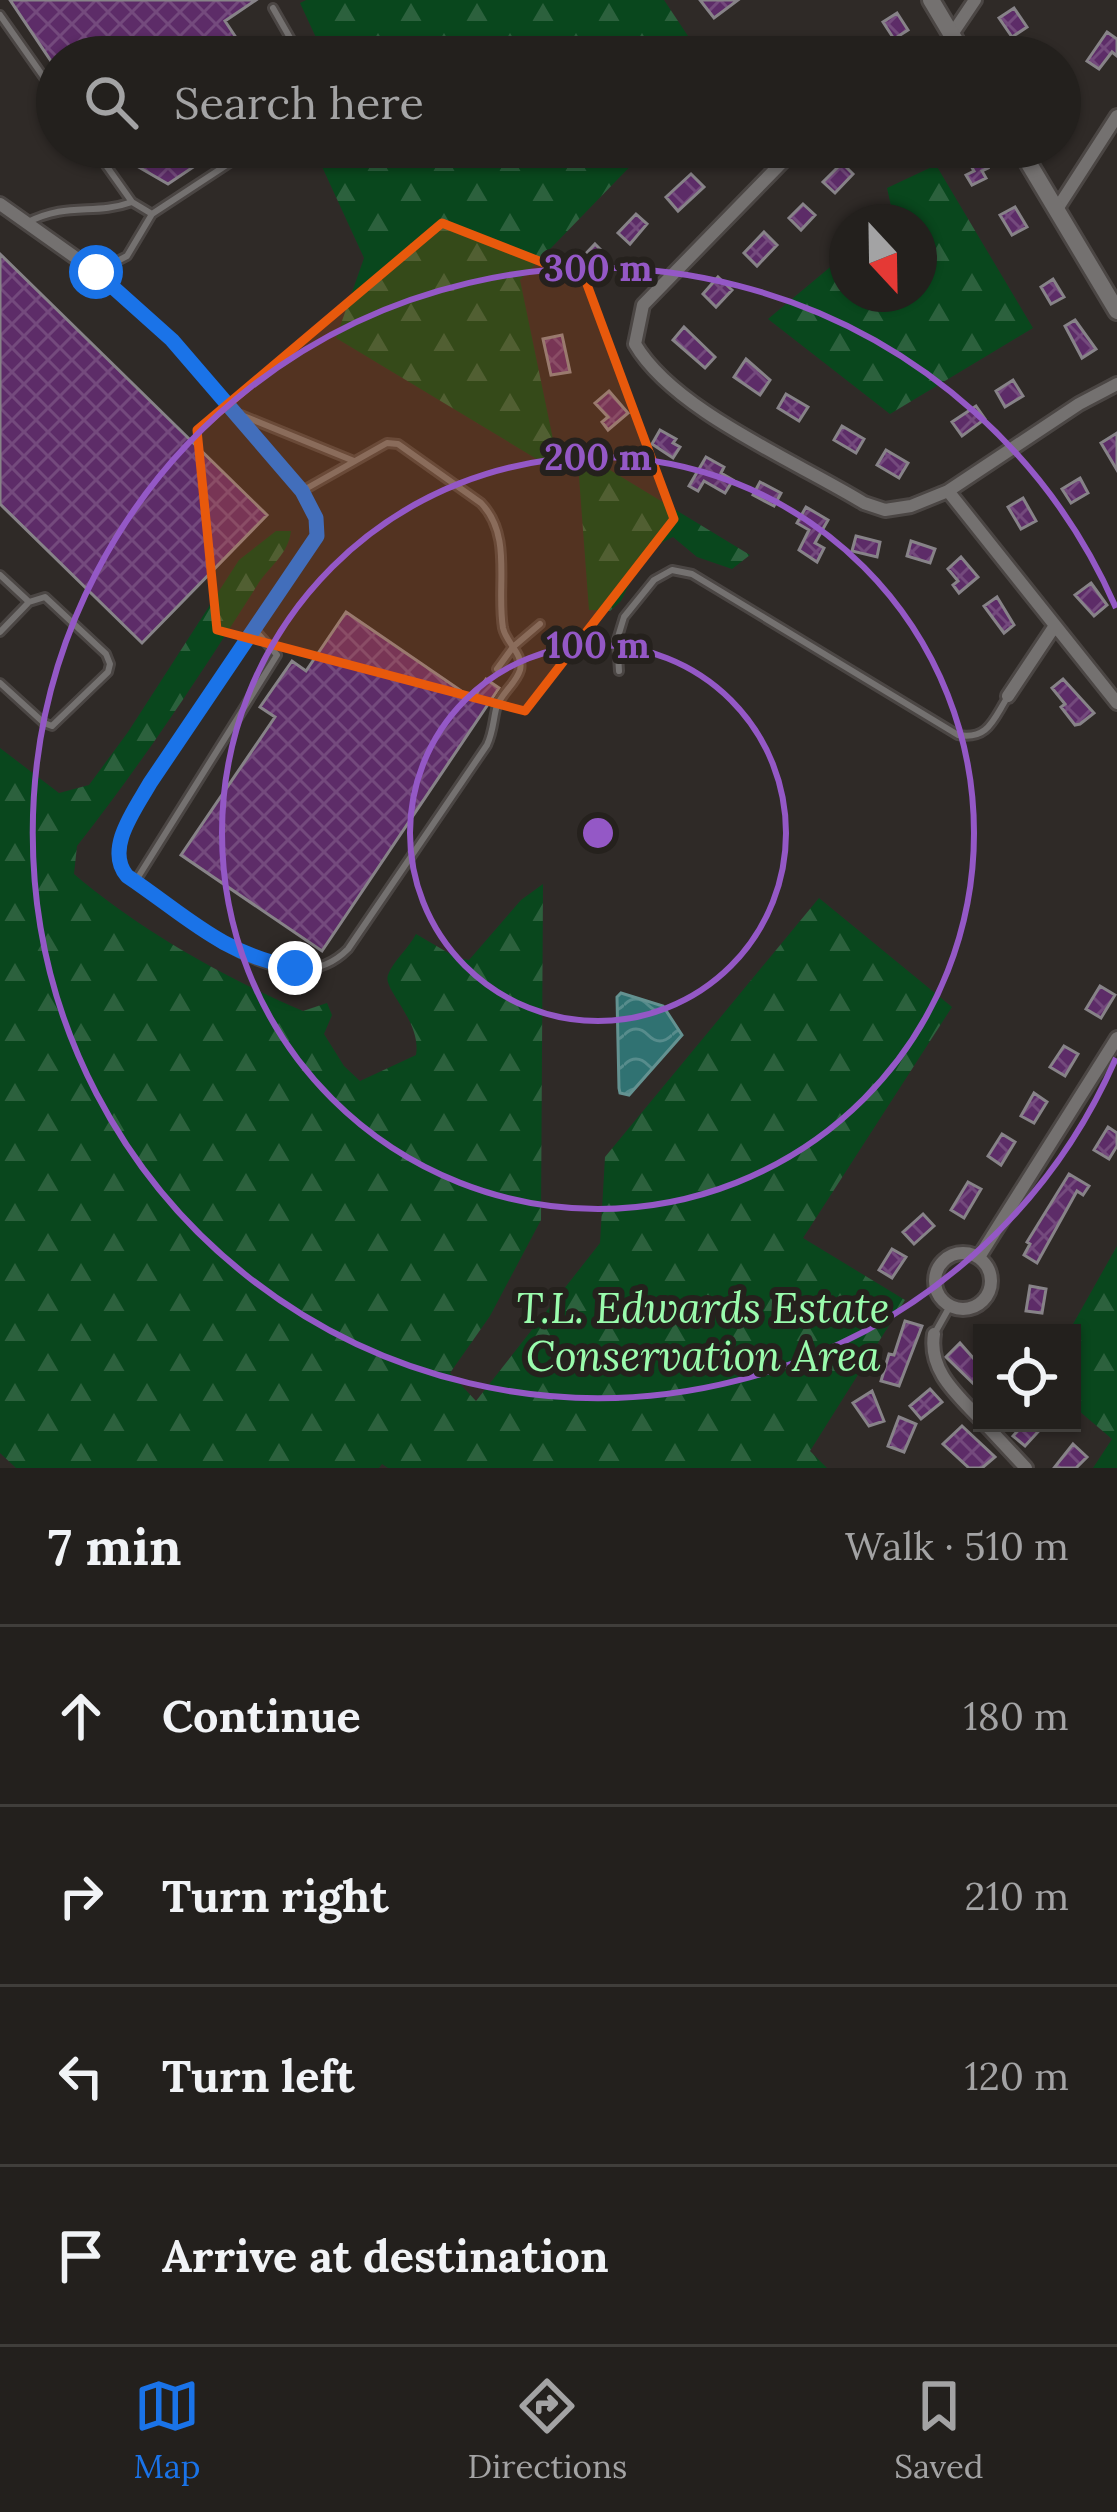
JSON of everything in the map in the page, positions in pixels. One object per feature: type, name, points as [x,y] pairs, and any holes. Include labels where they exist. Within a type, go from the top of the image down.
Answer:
[{"type":"street","points":[[931,0],[952,36],[975,0]]},
{"type":"street","points":[[1057,209],[1117,116]]},
{"type":"street","points":[[776,168],[643,305],[635,344],[661,379],[687,400],[885,510],[911,506],[948,491],[1117,384]]},
{"type":"street","points":[[1032,168],[1117,311]]},
{"type":"street","points":[[0,204],[96,272]]},
{"type":"street","points":[[948,491],[1117,704]]},
{"type":"street","points":[[1008,696],[1054,627]]},
{"type":"street","points":[[980,1257],[1117,1038]]},
{"type":"street","points":[[963,1252],[980,1257],[989,1269],[990,1292],[973,1308],[950,1306],[935,1287],[941,1263],[963,1252]]},
{"type":"street","points":[[934,1334],[938,1368],[973,1410]]},
{"type":"street","points":[[992,1432],[1026,1468]]},
{"type":"lane","points":[[273,8],[290,36]]},
{"type":"lane","points":[[0,15],[36,66]]},
{"type":"lane","points":[[108,168],[132,202],[152,214]]},
{"type":"lane","points":[[222,168],[152,214],[128,256],[96,272],[172,340],[302,491],[316,518],[317,536],[130,820],[118,855],[121,869],[135,882],[213,940],[257,961],[316,970],[335,963],[348,949],[487,745],[496,725],[496,707],[520,671],[520,662],[503,628],[499,530],[492,514],[398,444],[387,443],[302,491]]},
{"type":"lane","points":[[24,224],[53,210],[132,202]]},
{"type":"lane","points":[[235,413],[354,460]]},
{"type":"lane","points":[[619,671],[617,640],[624,616],[654,580],[672,570],[692,574],[958,735],[974,738],[984,734],[1008,696]]},
{"type":"lane","points":[[0,574],[29,602]]},
{"type":"lane","points":[[0,632],[29,602],[45,597],[106,654],[110,668],[52,726],[0,683]]},
{"type":"lane","points":[[497,669],[513,647],[541,624]]},
{"type":"lane","points":[[135,882],[277,655],[254,629]]},
{"type":"lane","points":[[934,1334],[950,1306]]},
{"type":"highlighted area","points":[[442,223],[585,279],[674,519],[525,711],[217,630],[197,430]]},
{"type":"green space","points":[[664,0],[688,36],[315,36],[300,3]]},
{"type":"green space","points":[[323,168],[629,168],[520,280],[560,473],[336,338],[364,258]]},
{"type":"green space","points":[[938,168],[1033,328],[890,414],[768,319],[829,268],[829,312],[937,312],[937,204],[891,204],[887,188]]},
{"type":"green space","points":[[577,450],[750,555],[732,569],[697,557],[673,537],[645,551],[621,601],[610,611],[589,610]]},
{"type":"green space","name":"T.L. Edwards Estate Conservation Area","points":[[276,531],[291,531],[283,553],[77,846],[74,874],[154,933],[243,983],[303,1011],[327,1003],[332,1015],[324,1034],[360,1081],[416,1055],[413,1030],[388,975],[416,934],[469,960],[521,900],[543,884],[541,1220],[490,1316],[450,1373],[476,1401],[600,1243],[605,1157],[819,898],[952,1007],[803,1238],[905,1300],[810,1451],[827,1468],[388,1468],[382,1464],[379,1468],[16,1468],[0,1453],[0,748],[59,793],[89,785],[239,560]]},
{"type":"green space","points":[[1117,1246],[1117,1468],[1093,1468],[1112,1439],[1081,1413],[1081,1324],[1073,1324]]},
{"type":"water","points":[[621,993],[663,1006],[682,1035],[629,1095],[619,1088],[617,997]]},
{"type":"building","points":[[10,0],[256,0],[225,21],[235,36],[36,39]]},
{"type":"building","points":[[700,0],[738,0],[714,18]]},
{"type":"building","points":[[1014,8],[1027,27],[1011,36],[999,18]]},
{"type":"building","points":[[897,13],[908,30],[892,36],[883,22]]},
{"type":"building","points":[[1107,32],[1117,39],[1117,56],[1112,52],[1099,69],[1087,61]]},
{"type":"building","points":[[140,168],[192,168],[168,184]]},
{"type":"building","points":[[837,168],[853,174],[835,193],[823,182]]},
{"type":"building","points":[[988,168],[982,171],[986,178],[972,185],[966,175]]},
{"type":"building","points":[[691,174],[704,187],[678,211],[666,197]]},
{"type":"building","points":[[803,204],[815,215],[801,230],[789,218]]},
{"type":"building","points":[[1015,207],[1027,227],[1012,235],[1000,215]]},
{"type":"building","points":[[636,214],[647,224],[630,244],[618,233]]},
{"type":"building","points":[[764,232],[777,245],[757,266],[744,253]]},
{"type":"building","points":[[595,244],[607,256],[592,273],[579,261]]},
{"type":"building","points":[[0,254],[267,515],[142,643],[0,504]]},
{"type":"building","points":[[718,277],[732,290],[716,307],[703,294]]},
{"type":"building","points":[[1053,279],[1064,297],[1051,304],[1041,287]]},
{"type":"building","points":[[1075,320],[1096,349],[1082,358],[1065,326]]},
{"type":"building","points":[[684,327],[715,357],[705,368],[673,340]]},
{"type":"building","points":[[562,335],[570,372],[551,375],[543,339]]},
{"type":"building","points":[[746,359],[770,380],[760,395],[734,377]]},
{"type":"building","points":[[1013,380],[1023,396],[1005,407],[996,391]]},
{"type":"building","points":[[609,391],[628,413],[608,430],[602,422],[608,417],[595,403]]},
{"type":"building","points":[[786,394],[808,407],[799,421],[778,408]]},
{"type":"building","points":[[976,406],[985,419],[962,436],[952,422]]},
{"type":"building","points":[[842,426],[864,439],[856,453],[834,440]]},
{"type":"building","points":[[660,430],[680,447],[673,458],[652,444]]},
{"type":"building","points":[[1117,433],[1117,470],[1101,443]]},
{"type":"building","points":[[886,450],[908,463],[899,478],[877,465]]},
{"type":"building","points":[[706,457],[724,467],[721,473],[733,480],[725,493],[704,481],[698,491],[689,486]]},
{"type":"building","points":[[1080,478],[1088,493],[1071,503],[1062,489]]},
{"type":"building","points":[[760,482],[781,493],[774,506],[753,495]]},
{"type":"building","points":[[1023,498],[1036,521],[1021,529],[1008,507]]},
{"type":"building","points":[[806,507],[828,520],[815,543],[824,548],[817,562],[799,550],[809,530],[797,523]]},
{"type":"building","points":[[856,536],[880,542],[877,557],[852,551]]},
{"type":"building","points":[[911,541],[935,549],[930,563],[907,556]]},
{"type":"building","points":[[961,557],[978,577],[959,593],[953,585],[958,581],[948,569]]},
{"type":"building","points":[[1091,583],[1107,605],[1094,616],[1075,595]]},
{"type":"building","points":[[997,597],[1014,625],[1004,633],[984,606]]},
{"type":"building","points":[[346,612],[473,699],[486,679],[499,688],[322,951],[181,855],[275,717],[260,707],[292,661],[306,671]]},
{"type":"building","points":[[1063,679],[1094,713],[1080,724],[1075,725],[1061,707],[1065,704],[1052,688]]},
{"type":"building","points":[[1100,986],[1115,995],[1101,1018],[1086,1009]]},
{"type":"building","points":[[1064,1046],[1078,1054],[1065,1076],[1050,1067]]},
{"type":"building","points":[[1034,1093],[1047,1102],[1034,1123],[1021,1116]]},
{"type":"building","points":[[1108,1127],[1117,1133],[1117,1146],[1109,1159],[1094,1150]]},
{"type":"building","points":[[1002,1134],[1015,1142],[1001,1165],[988,1156]]},
{"type":"building","points":[[1069,1174],[1089,1186],[1083,1195],[1077,1191],[1037,1263],[1024,1255],[1027,1242]]},
{"type":"building","points":[[968,1182],[981,1189],[964,1218],[951,1210]]},
{"type":"building","points":[[923,1214],[934,1226],[914,1244],[903,1232]]},
{"type":"building","points":[[892,1249],[906,1257],[892,1278],[879,1270]]},
{"type":"building","points":[[1030,1286],[1046,1289],[1042,1313],[1026,1311]]},
{"type":"building","points":[[905,1321],[922,1326],[899,1386],[881,1381]]},
{"type":"building","points":[[960,1343],[973,1358],[973,1383],[946,1357]]},
{"type":"building","points":[[930,1389],[942,1402],[921,1419],[910,1406]]},
{"type":"building","points":[[872,1391],[884,1421],[869,1426],[853,1403]]},
{"type":"building","points":[[899,1417],[916,1424],[904,1452],[888,1446]]},
{"type":"building","points":[[962,1426],[995,1457],[982,1468],[969,1468],[943,1444]]},
{"type":"building","points":[[1017,1432],[1038,1432],[1025,1446],[1013,1436]]},
{"type":"building","points":[[1073,1444],[1087,1457],[1076,1468],[1054,1468]]},
{"type":"route","points":[[96,272],[172,340],[302,491],[316,518],[317,536],[150,783],[118,855],[127,876],[213,940],[257,961],[295,968]]}]
